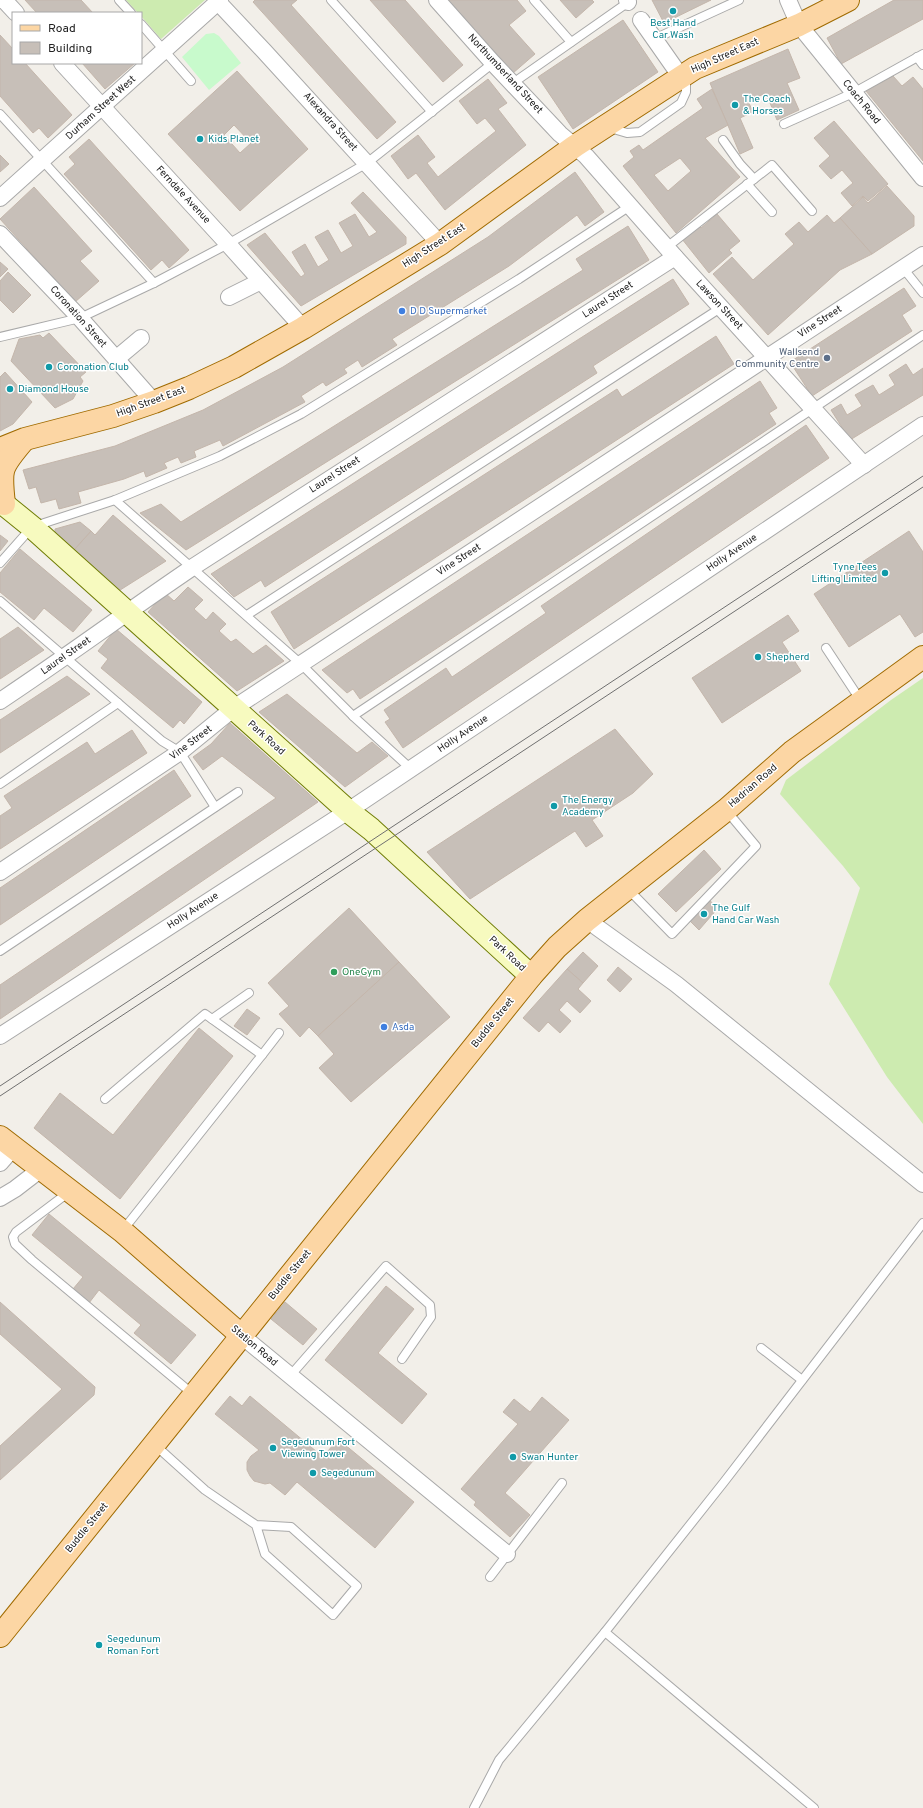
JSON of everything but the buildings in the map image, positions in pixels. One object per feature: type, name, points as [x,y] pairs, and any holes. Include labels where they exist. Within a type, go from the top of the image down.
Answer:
[{"type":"main road","name":"High Street East","points":[[0,449],[25,439],[113,416],[154,402],[189,388],[234,367],[303,328],[440,244],[575,146],[683,75],[702,65],[799,25],[848,0]]},
{"type":"main road","points":[[2,502],[1,472],[9,457],[25,439]]},
{"type":"main road","name":"Hadrian Road","points":[[587,920],[626,887],[726,810],[792,752],[923,657]]},
{"type":"main road","name":"Buddle Street","points":[[0,1636],[531,976],[557,947],[587,920]]},
{"type":"main road","name":"Station Road","points":[[4,1149],[40,1169],[122,1231],[242,1336]]},
{"type":"street","points":[[4,0],[15,12]]},
{"type":"street","name":"Northumberland Street","points":[[437,0],[493,63],[560,134],[575,146]]},
{"type":"street","name":"Coach Road","points":[[788,0],[799,25],[923,178]]},
{"type":"street","name":"Durham Street West","points":[[0,198],[103,108],[164,50],[219,1]]},
{"type":"street","name":"Alexandra Street","points":[[219,1],[440,244]]},
{"type":"street","points":[[641,20],[683,75]]},
{"type":"street","name":"Ferndale Avenue","points":[[63,64],[303,328]]},
{"type":"street","name":"Lawson Street","points":[[575,146],[586,156],[864,465]]},
{"type":"street","name":"Coronation Street","points":[[0,234],[80,318],[154,402]]},
{"type":"street","name":"Laurel Street","points":[[0,701],[65,658],[127,612],[193,567],[671,252]]},
{"type":"street","name":"Vine Street","points":[[0,872],[180,752],[234,708],[923,255]]},
{"type":"street","points":[[229,297],[261,281]]},
{"type":"street","points":[[116,359],[141,338]]},
{"type":"street","name":"Holly Avenue","points":[[0,1036],[348,811],[923,425]]},
{"type":"street","name":"Park Road","points":[[2,502],[32,527],[348,811],[371,829],[531,976]]},
{"type":"street","points":[[587,920],[676,984],[923,1184]]},
{"type":"street","points":[[0,1198],[15,1189],[40,1169]]},
{"type":"street","name":"Station Road","points":[[242,1336],[507,1554]]},
{"type":"lane","points":[[119,0],[130,12]]},
{"type":"lane","points":[[331,0],[432,112]]},
{"type":"lane","points":[[534,0],[572,42]]},
{"type":"lane","points":[[654,38],[739,0]]},
{"type":"lane","points":[[512,83],[629,1]]},
{"type":"lane","points":[[142,25],[191,81]]},
{"type":"lane","points":[[784,124],[853,93],[920,56],[923,65]]},
{"type":"lane","points":[[0,337],[80,318],[154,283],[228,244],[367,163],[493,63]]},
{"type":"lane","points":[[0,114],[154,283]]},
{"type":"lane","points":[[723,140],[740,164],[750,182],[772,212]]},
{"type":"lane","points":[[671,252],[750,182],[772,165],[812,211]]},
{"type":"lane","points":[[0,563],[32,527],[115,500],[220,456],[301,414],[506,288],[630,206]]},
{"type":"lane","points":[[903,268],[923,292]]},
{"type":"lane","points":[[247,615],[722,307]]},
{"type":"lane","points":[[353,716],[923,335]]},
{"type":"lane","points":[[115,500],[193,567],[301,664],[353,716],[411,769]]},
{"type":"lane","points":[[0,601],[162,741],[180,752],[215,807]]},
{"type":"lane","points":[[826,648],[861,702]]},
{"type":"lane","points":[[0,784],[118,703]]},
{"type":"lane","points":[[0,951],[238,792]]},
{"type":"lane","points":[[626,887],[672,934],[756,846],[726,810]]},
{"type":"lane","points":[[212,1019],[249,993]]},
{"type":"lane","points":[[105,1099],[206,1014],[262,1055]]},
{"type":"lane","points":[[122,1231],[279,1033]]},
{"type":"lane","points":[[70,1191],[16,1232],[13,1237],[14,1244],[195,1395]]},
{"type":"lane","points":[[474,1808],[499,1760],[605,1632],[724,1482],[923,1224]]},
{"type":"lane","points":[[290,1376],[386,1266],[430,1305],[431,1317],[402,1359]]},
{"type":"lane","points":[[761,1348],[802,1380]]},
{"type":"lane","points":[[154,1444],[205,1490],[256,1525],[291,1527],[357,1586],[333,1615],[265,1554],[256,1525]]},
{"type":"lane","points":[[490,1577],[562,1483]]},
{"type":"lane","points":[[605,1632],[814,1808]]},
{"type":"green space","points":[[126,0],[205,0],[161,39],[142,17],[142,12],[137,12]]},
{"type":"green space","points":[[214,33],[219,36],[241,63],[209,90],[182,57],[206,34]]},
{"type":"green space","points":[[923,678],[923,1124],[887,1077],[829,984],[860,888],[843,866],[780,794],[786,780],[891,700]]},
{"type":"tram line","points":[[0,1086],[923,476]]},
{"type":"tram line","points":[[0,1096],[923,487]]},
{"type":"place","name":"Best Hand Car Wash","points":[[673,11]]},
{"type":"place","name":"The Coach & Horses","points":[[735,105]]},
{"type":"place","name":"Kids Planet","points":[[200,139]]},
{"type":"place","name":"D D Supermarket","points":[[402,311]]},
{"type":"place","name":"Wallsend Community Centre","points":[[827,358]]},
{"type":"place","name":"Coronation Club","points":[[49,367]]},
{"type":"place","name":"Diamond House","points":[[10,389]]},
{"type":"place","name":"Tyne Tees Lifting Limited","points":[[885,573]]},
{"type":"place","name":"Shepherd","points":[[758,657]]},
{"type":"place","name":"The Energy Academy","points":[[554,806]]},
{"type":"place","name":"The Gulf Hand Car Wash","points":[[704,914]]},
{"type":"place","name":"OneGym","points":[[334,972]]},
{"type":"place","name":"Asda","points":[[384,1027]]},
{"type":"place","name":"Segedunum Fort Viewing Tower","points":[[273,1448]]},
{"type":"place","name":"Swan Hunter","points":[[513,1457]]},
{"type":"place","name":"Segedunum","points":[[313,1473]]},
{"type":"place","name":"Segedunum Roman Fort","points":[[99,1645]]}]
